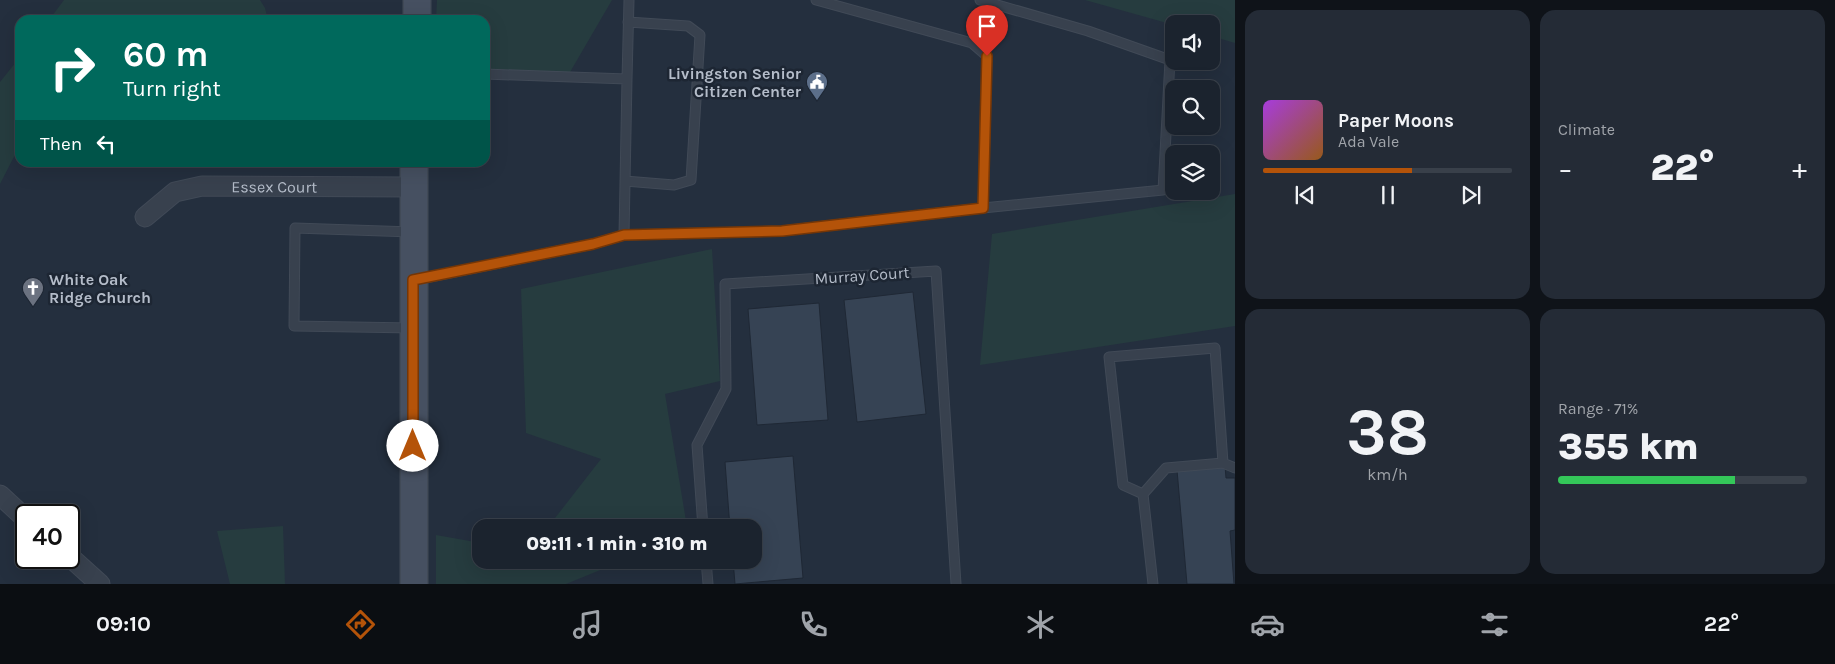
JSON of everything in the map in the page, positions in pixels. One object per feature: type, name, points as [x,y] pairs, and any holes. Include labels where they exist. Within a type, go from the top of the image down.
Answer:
[{"type":"street","points":[[416,15],[417,0]]},
{"type":"street","points":[[413,175],[414,584]]},
{"type":"street","name":"Essex Court","points":[[145,216],[176,192],[202,186],[413,175]]},
{"type":"street","points":[[0,495],[15,509]]},
{"type":"street","points":[[80,566],[100,584]]},
{"type":"lane","points":[[624,235],[629,0]]},
{"type":"lane","points":[[816,0],[972,43],[987,56],[983,208]]},
{"type":"lane","points":[[413,280],[593,244],[624,235],[782,231],[1163,190],[1170,60],[1088,31],[980,0]]},
{"type":"lane","points":[[625,181],[674,185],[691,180],[700,35],[688,26],[628,22]]},
{"type":"lane","points":[[490,74],[627,79]]},
{"type":"lane","points":[[413,232],[295,228],[294,326],[413,328]]},
{"type":"lane","name":"Murray Court","points":[[702,519],[697,444],[726,389],[725,284],[936,270],[956,584]]},
{"type":"lane","points":[[1143,494],[1123,485],[1109,358],[1215,348],[1223,463]]},
{"type":"lane","points":[[1153,584],[1143,494],[1166,468],[1223,463],[1235,468]]},
{"type":"lane","points":[[707,569],[708,584]]},
{"type":"green space","points":[[64,0],[260,0],[267,15],[53,15]]},
{"type":"green space","points":[[437,0],[612,0],[566,79],[490,74],[490,15],[436,15]]},
{"type":"green space","points":[[1085,0],[1235,0],[1235,43],[1220,39],[1220,15],[1165,15],[1165,22]]},
{"type":"green space","points":[[15,63],[15,155],[0,184],[0,82]]},
{"type":"green space","points":[[1235,194],[1235,326],[980,365],[992,234],[1199,200],[1220,200],[1220,196]]},
{"type":"green space","points":[[712,249],[720,381],[665,394],[686,519],[554,519],[601,459],[526,433],[521,289]]},
{"type":"green space","points":[[283,526],[285,584],[230,584],[217,531]]},
{"type":"green space","points":[[436,535],[472,541],[472,569],[603,569],[566,584],[436,584]]},
{"type":"building","points":[[913,292],[926,414],[857,422],[844,300]]},
{"type":"building","points":[[819,303],[828,420],[757,425],[748,309]]},
{"type":"building","points":[[793,456],[803,578],[735,584],[734,569],[762,569],[762,519],[729,519],[725,462]]},
{"type":"building","points":[[1225,466],[1226,478],[1235,478],[1235,530],[1230,531],[1234,584],[1187,584],[1177,470]]},
{"type":"place","name":"Livingston Senior Citizen Center","points":[[817,101]]},
{"type":"place","name":"White Oak Ridge Church","points":[[33,307]]},
{"type":"route","points":[[413,446],[413,280],[593,244],[624,235],[782,231],[983,208],[987,56]]}]
